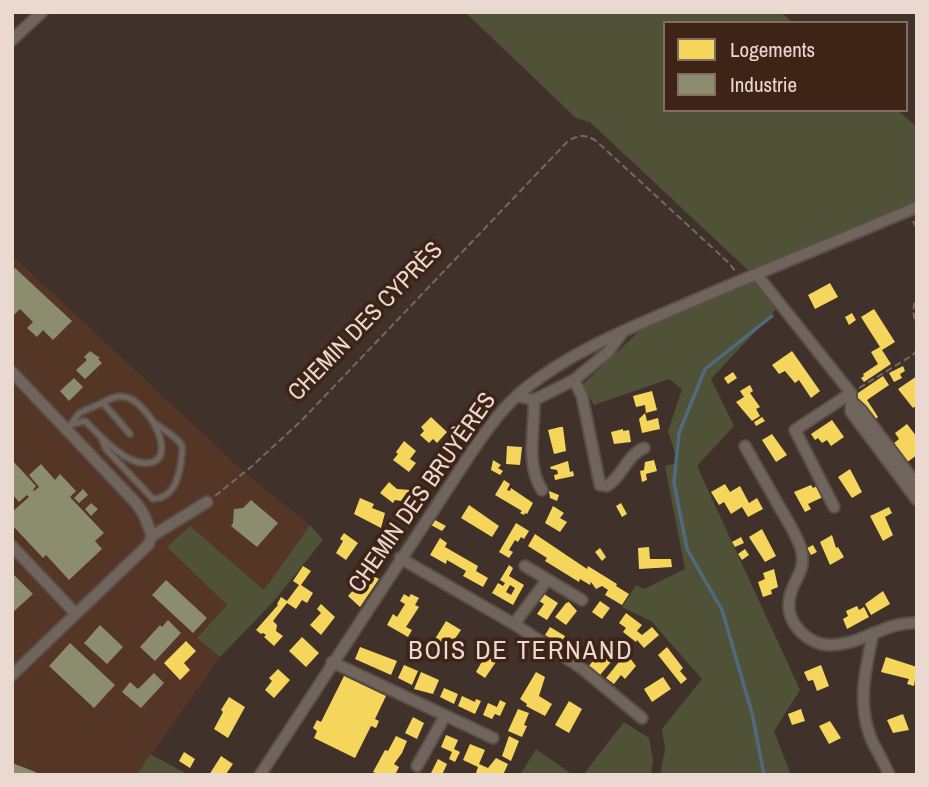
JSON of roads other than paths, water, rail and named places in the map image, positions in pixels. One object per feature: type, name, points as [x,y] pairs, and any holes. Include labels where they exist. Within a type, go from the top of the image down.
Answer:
[{"type":"street","points":[[12,40],[42,12]]},
{"type":"street","name":"CHEMIN DES BRUYÈRES","points":[[260,775],[400,558],[492,423],[517,396],[566,360],[624,331],[917,207]]},
{"type":"street","points":[[757,275],[917,485]]},
{"type":"street","points":[[517,396],[534,400],[573,380],[608,352],[624,331]]},
{"type":"street","points":[[12,372],[69,427],[137,504],[152,536]]},
{"type":"street","points":[[573,380],[582,396],[600,485],[607,486],[614,482],[632,457],[644,448]]},
{"type":"street","points":[[851,397],[851,412],[917,499]]},
{"type":"street","points":[[834,507],[795,430],[851,397]]},
{"type":"street","points":[[534,400],[532,466],[541,490]]},
{"type":"street","points":[[745,446],[793,531],[803,556],[803,566],[789,602],[790,612],[801,632],[820,644],[843,644],[897,624],[917,623]]},
{"type":"street","points":[[12,675],[148,545],[152,536],[207,502]]},
{"type":"street","points":[[12,547],[76,614]]},
{"type":"street","points":[[400,558],[514,624],[580,667],[642,718]]},
{"type":"street","points":[[526,566],[582,600]]},
{"type":"street","points":[[514,624],[547,580]]},
{"type":"street","points":[[873,634],[862,695],[863,710],[874,746],[889,775]]},
{"type":"street","points":[[332,662],[493,738]]},
{"type":"street","points":[[417,766],[445,716]]},
{"type":"lane","points":[[69,427],[80,413],[123,396],[132,399],[147,411],[156,424],[179,441],[183,448],[178,476],[171,492],[153,499],[106,449],[102,439]]},
{"type":"lane","points":[[103,403],[130,434]]},
{"type":"lane","points":[[69,427],[85,421],[102,439],[130,459],[144,463],[152,462],[159,456],[162,447],[156,424]]},
{"type":"waterway","points":[[764,775],[752,713],[722,610],[687,549],[674,483],[679,433],[705,369],[772,316]]},
{"type":"district","name":"BOIS DE TERNAND","points":[[521,652]]}]
